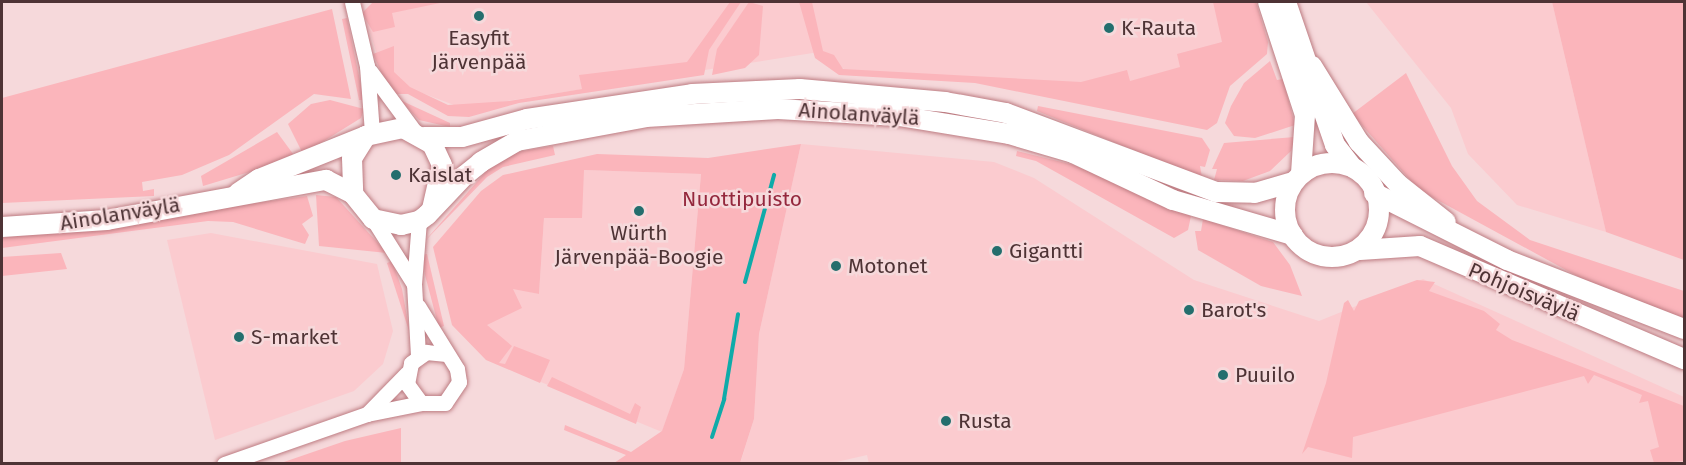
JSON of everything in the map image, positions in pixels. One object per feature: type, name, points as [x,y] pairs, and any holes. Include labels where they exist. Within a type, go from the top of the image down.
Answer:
[{"type":"main road","points":[[1268,2],[1305,115],[1297,178],[1287,206],[1293,235],[1320,256],[1349,256],[1360,250],[1378,214],[1374,193],[1335,145],[1312,66],[1286,2]]},
{"type":"main road","points":[[1312,66],[1375,161],[1478,247]]},
{"type":"main road","name":"Ainolanväylä","points":[[419,134],[462,137],[527,119],[692,94],[800,89],[945,102],[1006,113],[1216,192],[1254,193],[1297,178]]},
{"type":"main road","name":"Ainolanväylä","points":[[426,215],[481,162],[532,137],[646,117],[778,109],[899,116],[1010,134],[1073,153],[1173,200],[1293,235]]},
{"type":"main road","points":[[385,128],[419,134],[442,165],[426,215],[394,225],[374,219],[353,194],[350,166],[369,134],[385,128]]},
{"type":"main road","name":"Ainolanväylä","points":[[238,193],[258,179],[369,134]]},
{"type":"main road","points":[[1297,178],[1325,160],[1352,166]]},
{"type":"main road","name":"Ainolanväylä","points":[[2,227],[107,220],[238,193],[270,194],[326,180],[353,194]]},
{"type":"main road","name":"Pohjoisväylä","points":[[1374,193],[1478,247],[1598,299],[1684,329]]},
{"type":"main road","name":"Pohjoisväylä","points":[[1360,250],[1420,246],[1684,359]]},
{"type":"street","points":[[352,2],[367,66],[369,134]]},
{"type":"street","points":[[367,66],[382,94],[419,134]]},
{"type":"street","points":[[367,414],[407,373],[418,356],[418,306],[414,284],[426,215]]},
{"type":"street","points":[[374,219],[414,284]]},
{"type":"street","points":[[224,464],[367,414],[421,403],[445,403],[457,391],[457,369],[444,354],[418,306]]},
{"type":"street","points":[[418,356],[444,354]]},
{"type":"street","points":[[407,373],[409,390],[421,403]]},
{"type":"shaded area","points":[[383,2],[1234,2],[1244,49],[1110,88],[847,71],[819,52],[462,108],[385,79],[364,14]]},
{"type":"shaded area","points":[[1366,2],[1552,2],[1606,232],[1517,205],[1468,154],[1451,108]]},
{"type":"shaded area","points":[[801,144],[994,162],[1034,178],[1194,280],[1319,321],[1423,279],[1684,397],[1684,463],[869,464],[867,455],[832,463],[740,464],[754,419],[759,334]]},
{"type":"shaded area","points":[[583,170],[701,174],[684,369],[662,432],[485,359],[482,280],[539,294],[544,218]]},
{"type":"shaded area","points":[[211,233],[377,264],[393,331],[383,364],[354,391],[215,440],[167,240]]},
{"type":"green space","points":[[373,2],[445,2],[392,13],[395,27],[373,32],[362,13]]},
{"type":"green space","points":[[730,2],[741,2],[709,50],[704,75],[519,103],[469,117],[448,116],[408,94],[391,94],[373,54],[394,46],[394,72],[410,87],[448,105],[509,101],[582,89],[579,75],[687,62]]},
{"type":"green space","points":[[749,2],[763,6],[759,55],[745,68],[712,75],[717,49]]},
{"type":"green space","points":[[799,2],[812,2],[823,51],[834,55],[843,69],[1081,82],[1127,70],[1130,81],[1180,67],[1177,54],[1222,42],[1213,2],[1256,2],[1268,42],[1267,54],[1230,86],[1217,123],[1207,130],[975,83],[839,75],[815,58]]},
{"type":"green space","points":[[1552,2],[1684,2],[1684,260],[1606,232]]},
{"type":"green space","points":[[332,9],[351,99],[314,94],[229,155],[182,175],[142,182],[143,191],[154,189],[154,196],[2,203],[2,98]]},
{"type":"green space","points":[[347,18],[364,100],[359,100],[342,19]]},
{"type":"green space","points":[[1270,61],[1277,80],[1283,79],[1295,125],[1255,138],[1234,136],[1225,123],[1231,106],[1244,83]]},
{"type":"green space","points":[[1406,73],[1452,166],[1477,201],[1530,240],[1684,291],[1684,318],[1601,289],[1419,190],[1352,114]]},
{"type":"green space","points":[[330,100],[364,109],[361,118],[303,154],[288,124],[311,104]]},
{"type":"green space","points":[[400,100],[450,123],[450,127],[419,120]]},
{"type":"green space","points":[[1038,106],[1202,138],[1210,150],[1205,167],[1200,166],[1202,178],[1037,111]]},
{"type":"green space","points":[[277,132],[296,158],[203,186],[201,176]]},
{"type":"green space","points":[[1295,137],[1291,151],[1270,171],[1243,181],[1214,180],[1217,169],[1212,169],[1224,143]]},
{"type":"green space","name":"Nuottipuisto","points":[[801,144],[759,334],[754,419],[740,463],[614,463],[626,455],[564,430],[565,425],[631,452],[662,431],[684,369],[701,174],[584,170],[582,218],[544,218],[539,294],[513,289],[522,308],[487,325],[512,346],[499,363],[505,364],[514,346],[550,360],[540,383],[486,360],[452,325],[433,247],[481,191],[503,175],[597,154],[708,158]]},
{"type":"green space","points":[[553,146],[555,155],[503,167],[487,177],[423,243],[490,167],[516,152]]},
{"type":"green space","points":[[1017,151],[1074,165],[1191,216],[1188,230],[1174,238],[1036,161],[1016,156]]},
{"type":"green space","points":[[316,195],[336,197],[387,253],[319,246]]},
{"type":"green space","points":[[307,196],[313,216],[302,224],[309,235],[305,244],[233,222],[208,221],[2,248],[2,238]]},
{"type":"green space","points":[[1203,219],[1273,242],[1290,265],[1302,296],[1261,286],[1198,250],[1195,231],[1201,231]]},
{"type":"green space","points":[[61,253],[67,269],[2,276],[2,257]]},
{"type":"green space","points":[[427,254],[444,326],[439,328],[425,275],[422,255]]},
{"type":"green space","points":[[392,261],[402,289],[410,334],[387,263]]},
{"type":"green space","points":[[1417,280],[1435,282],[1429,291],[1484,311],[1500,324],[1496,330],[1512,340],[1684,406],[1684,461],[1654,463],[1650,450],[1659,447],[1648,401],[1639,403],[1642,395],[1594,375],[1588,384],[1584,376],[1353,437],[1352,458],[1308,447],[1302,454],[1326,383],[1344,303],[1348,300],[1354,311],[1359,301]]},
{"type":"green space","points":[[552,377],[630,414],[635,403],[641,407],[636,424],[547,386]]},
{"type":"green space","points":[[401,428],[401,463],[281,463],[345,441]]},
{"type":"waterway","points":[[745,282],[774,175]]},
{"type":"waterway","points":[[712,437],[724,399],[738,314]]},
{"type":"place","name":"Easyfit Järvenpää","points":[[479,16]]},
{"type":"place","name":"K-Rauta","points":[[1109,28]]},
{"type":"place","name":"Kaislat","points":[[396,175]]},
{"type":"place","name":"Würth Järvenpää-Boogie","points":[[639,211]]},
{"type":"place","name":"Gigantti","points":[[997,251]]},
{"type":"place","name":"Motonet","points":[[836,266]]},
{"type":"place","name":"Barot's","points":[[1189,310]]},
{"type":"place","name":"S-market","points":[[239,337]]},
{"type":"place","name":"Puuilo","points":[[1223,375]]},
{"type":"place","name":"Rusta","points":[[946,421]]}]
